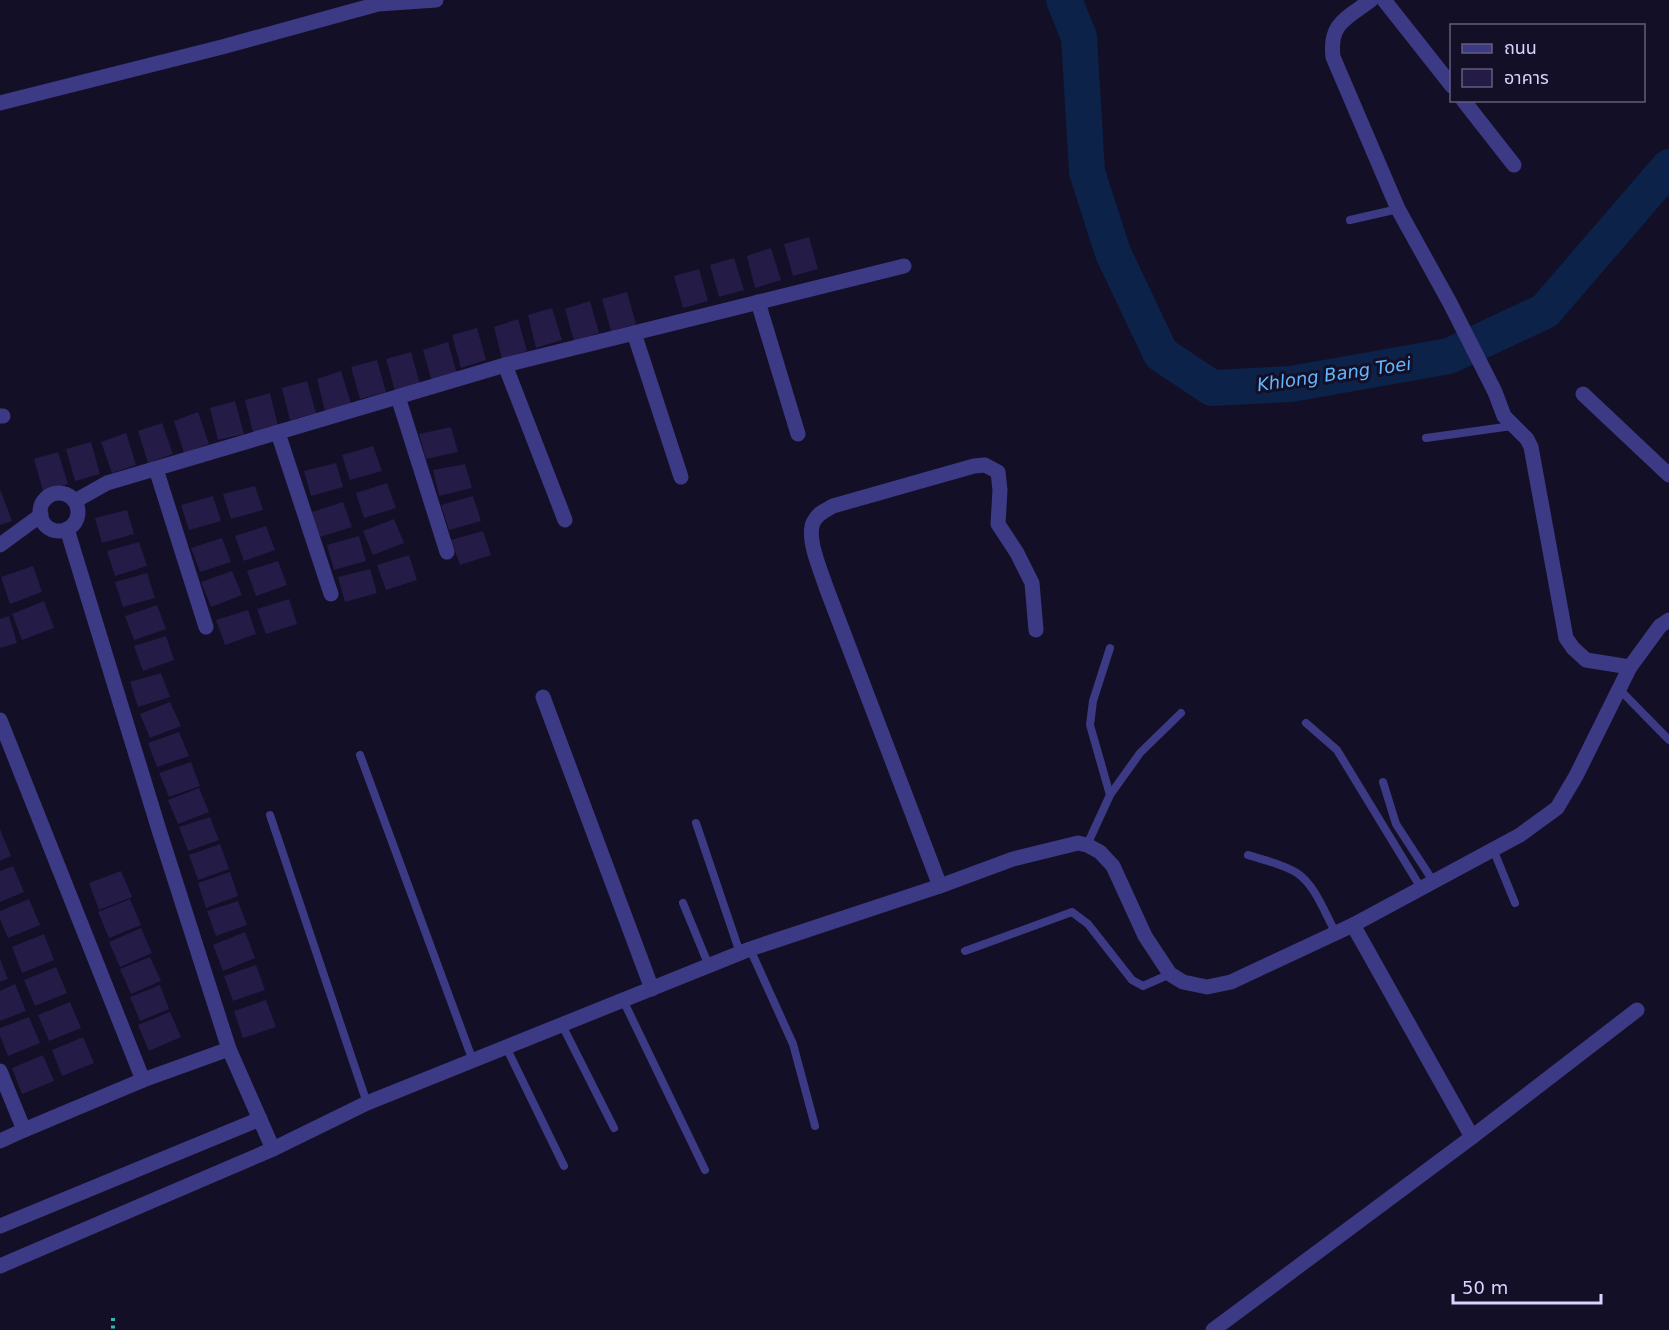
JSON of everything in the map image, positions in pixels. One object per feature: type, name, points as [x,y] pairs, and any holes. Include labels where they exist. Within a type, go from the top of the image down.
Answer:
[{"type":"street","points":[[0,103],[222,47],[378,4],[436,0]]},
{"type":"street","points":[[1371,0],[1338,25],[1331,40],[1333,57],[1398,209],[1450,303],[1495,392],[1504,416],[1527,439],[1534,455],[1566,638],[1586,660],[1629,667]]},
{"type":"street","points":[[1384,0],[1450,83]]},
{"type":"street","points":[[1465,102],[1514,165]]},
{"type":"street","points":[[75,501],[107,483],[505,365],[904,266]]},
{"type":"street","points":[[758,302],[798,434]]},
{"type":"street","points":[[634,333],[681,477]]},
{"type":"street","points":[[505,365],[565,520]]},
{"type":"street","points":[[1583,393],[1669,475]]},
{"type":"street","points":[[398,397],[447,552]]},
{"type":"street","points":[[278,433],[331,594]]},
{"type":"street","points":[[940,886],[825,587],[810,531],[814,521],[821,513],[833,507],[974,466],[985,465],[998,472],[1000,490],[998,524],[1017,553],[1032,584],[1036,630]]},
{"type":"street","points":[[156,469],[206,627]]},
{"type":"street","points":[[52,494],[68,495],[75,501],[78,509],[78,517],[74,525],[67,530],[50,529],[44,523],[41,515],[41,507],[52,494]]},
{"type":"street","points":[[0,545],[41,515]]},
{"type":"street","points":[[67,530],[229,1049],[273,1149]]},
{"type":"street","points":[[0,1266],[273,1149],[368,1103],[745,951],[940,886],[1013,859],[1078,843],[1100,852],[1113,866],[1144,936],[1170,974],[1183,982],[1207,987],[1231,982],[1353,925],[1520,835],[1557,808],[1576,776],[1629,667],[1660,626],[1669,620]]},
{"type":"street","points":[[543,697],[652,989]]},
{"type":"street","points":[[0,720],[143,1080]]},
{"type":"street","points":[[1353,925],[1472,1137]]},
{"type":"street","points":[[1213,1330],[1472,1137],[1637,1010]]},
{"type":"street","points":[[0,1141],[143,1080],[229,1049]]},
{"type":"street","points":[[0,1071],[24,1130]]},
{"type":"street","points":[[0,1226],[260,1119]]},
{"type":"lane","points":[[1350,220],[1398,209]]},
{"type":"lane","points":[[1426,438],[1512,426]]},
{"type":"lane","points":[[1110,648],[1093,701],[1090,725],[1110,795]]},
{"type":"lane","points":[[1619,689],[1669,740]]},
{"type":"lane","points":[[1087,845],[1110,795],[1140,753],[1181,713]]},
{"type":"lane","points":[[1306,723],[1337,750],[1427,884]]},
{"type":"lane","points":[[360,755],[473,1061]]},
{"type":"lane","points":[[1383,782],[1396,824],[1427,884]]},
{"type":"lane","points":[[270,815],[368,1103]]},
{"type":"lane","points":[[696,823],[745,951],[794,1044],[815,1126]]},
{"type":"lane","points":[[1493,849],[1515,903]]},
{"type":"lane","points":[[1248,855],[1299,874],[1313,890],[1336,933]]},
{"type":"lane","points":[[682,903],[709,966]]},
{"type":"lane","points":[[965,951],[1072,912],[1088,924],[1137,984],[1143,986],[1170,974]]},
{"type":"lane","points":[[623,1000],[705,1170]]},
{"type":"lane","points":[[562,1025],[614,1128]]},
{"type":"lane","points":[[506,1047],[564,1166]]},
{"type":"path","points":[[113,1318],[113,1330]]},
{"type":"building","points":[[809,237],[818,269],[793,276],[784,244]]},
{"type":"building","points":[[771,248],[781,280],[755,288],[747,256]]},
{"type":"building","points":[[734,258],[744,290],[719,297],[710,265]]},
{"type":"building","points":[[699,269],[708,301],[683,308],[674,276]]},
{"type":"building","points":[[627,292],[636,324],[611,331],[602,299]]},
{"type":"building","points":[[590,301],[599,333],[574,341],[565,309]]},
{"type":"building","points":[[552,308],[562,340],[536,348],[528,315]]},
{"type":"building","points":[[518,319],[527,351],[502,359],[494,327]]},
{"type":"building","points":[[477,328],[486,360],[461,368],[452,335]]},
{"type":"building","points":[[448,342],[457,374],[432,382],[423,350]]},
{"type":"building","points":[[411,352],[420,384],[395,391],[386,359]]},
{"type":"building","points":[[377,360],[386,392],[360,399],[351,367]]},
{"type":"building","points":[[341,371],[351,403],[325,411],[317,379]]},
{"type":"building","points":[[307,381],[316,413],[290,420],[282,388]]},
{"type":"building","points":[[270,393],[278,426],[253,433],[245,400]]},
{"type":"building","points":[[235,401],[244,434],[218,440],[210,408]]},
{"type":"building","points":[[198,412],[209,444],[184,453],[174,421]]},
{"type":"building","points":[[162,423],[173,454],[148,463],[138,431]]},
{"type":"building","points":[[451,427],[458,452],[426,459],[419,434]]},
{"type":"building","points":[[126,433],[136,465],[112,473],[101,442]]},
{"type":"building","points":[[91,442],[100,474],[75,481],[66,449]]},
{"type":"building","points":[[373,446],[382,471],[350,480],[342,455]]},
{"type":"building","points":[[58,452],[68,484],[43,491],[34,459]]},
{"type":"building","points":[[336,463],[343,487],[311,496],[304,471]]},
{"type":"building","points":[[465,464],[472,488],[439,496],[433,470]]},
{"type":"building","points":[[387,483],[396,508],[364,518],[356,493]]},
{"type":"building","points":[[255,486],[263,510],[231,519],[223,494]]},
{"type":"building","points":[[0,489],[12,521],[0,525]]},
{"type":"building","points":[[213,496],[221,521],[189,530],[181,505]]},
{"type":"building","points":[[473,496],[481,521],[449,530],[441,505]]},
{"type":"building","points":[[343,502],[352,527],[320,537],[312,512]]},
{"type":"building","points":[[127,510],[134,534],[102,543],[95,518]]},
{"type":"building","points":[[394,519],[404,543],[373,555],[363,531]]},
{"type":"building","points":[[266,526],[275,550],[244,561],[235,536]]},
{"type":"building","points":[[483,531],[491,555],[460,565],[451,540]]},
{"type":"building","points":[[359,536],[366,561],[334,570],[327,545]]},
{"type":"building","points":[[222,538],[231,562],[200,572],[191,548]]},
{"type":"building","points":[[139,542],[147,566],[115,576],[107,551]]},
{"type":"building","points":[[409,555],[417,580],[386,590],[377,565]]},
{"type":"building","points":[[278,561],[287,585],[256,596],[247,571]]},
{"type":"building","points":[[33,566],[42,592],[10,604],[1,577]]},
{"type":"building","points":[[370,569],[377,593],[345,602],[338,577]]},
{"type":"building","points":[[232,571],[242,595],[211,607],[201,582]]},
{"type":"building","points":[[147,573],[155,598],[123,607],[115,582]]},
{"type":"building","points":[[289,599],[297,624],[266,634],[257,609]]},
{"type":"building","points":[[44,601],[54,628],[22,640],[12,614]]},
{"type":"building","points":[[157,605],[166,629],[134,640],[125,616]]},
{"type":"building","points":[[248,610],[256,634],[225,645],[216,620]]},
{"type":"building","points":[[9,616],[17,643],[0,648],[0,619]]},
{"type":"building","points":[[166,636],[174,660],[143,671],[134,646]]},
{"type":"building","points":[[161,673],[170,697],[138,707],[130,682]]},
{"type":"building","points":[[170,702],[181,726],[150,738],[140,714]]},
{"type":"building","points":[[179,732],[189,756],[157,767],[148,743]]},
{"type":"building","points":[[191,762],[200,786],[169,797],[159,773]]},
{"type":"building","points":[[199,788],[209,812],[178,824],[168,800]]},
{"type":"building","points":[[210,817],[219,840],[188,851],[179,827]]},
{"type":"building","points":[[0,829],[11,856],[0,861]]},
{"type":"building","points":[[220,844],[229,869],[198,880],[189,855]]},
{"type":"building","points":[[13,866],[24,892],[0,902],[0,871]]},
{"type":"building","points":[[121,871],[132,897],[99,910],[89,883]]},
{"type":"building","points":[[230,872],[238,896],[206,908],[198,883]]},
{"type":"building","points":[[29,899],[40,925],[8,938],[0,919],[0,911]]},
{"type":"building","points":[[130,899],[141,925],[109,938],[98,912]]},
{"type":"building","points":[[238,901],[247,925],[216,936],[207,911]]},
{"type":"building","points":[[141,928],[152,953],[120,967],[109,942]]},
{"type":"building","points":[[245,932],[255,958],[223,971],[213,945]]},
{"type":"building","points":[[44,934],[54,960],[22,973],[12,947]]},
{"type":"building","points":[[150,957],[161,981],[131,994],[120,969]]},
{"type":"building","points":[[0,959],[8,979],[0,982]]},
{"type":"building","points":[[256,965],[265,990],[233,1001],[224,976]]},
{"type":"building","points":[[56,967],[67,993],[35,1006],[24,980]]},
{"type":"building","points":[[15,984],[26,1011],[0,1021],[0,991]]},
{"type":"building","points":[[160,985],[169,1009],[140,1021],[130,997]]},
{"type":"building","points":[[266,1000],[276,1027],[243,1038],[234,1011]]},
{"type":"building","points":[[70,1002],[81,1028],[49,1041],[38,1015]]},
{"type":"building","points":[[170,1012],[181,1037],[149,1051],[138,1025]]},
{"type":"building","points":[[29,1017],[40,1043],[8,1056],[0,1036],[0,1028]]},
{"type":"building","points":[[83,1037],[94,1063],[62,1076],[52,1050]]},
{"type":"building","points":[[43,1055],[54,1081],[22,1094],[12,1068]]},
{"type":"waterway","name":"Khlong Bang Toei","points":[[1064,0],[1079,37],[1087,172],[1113,253],[1161,354],[1212,388],[1291,384],[1449,356],[1545,311],[1669,167]]}]
